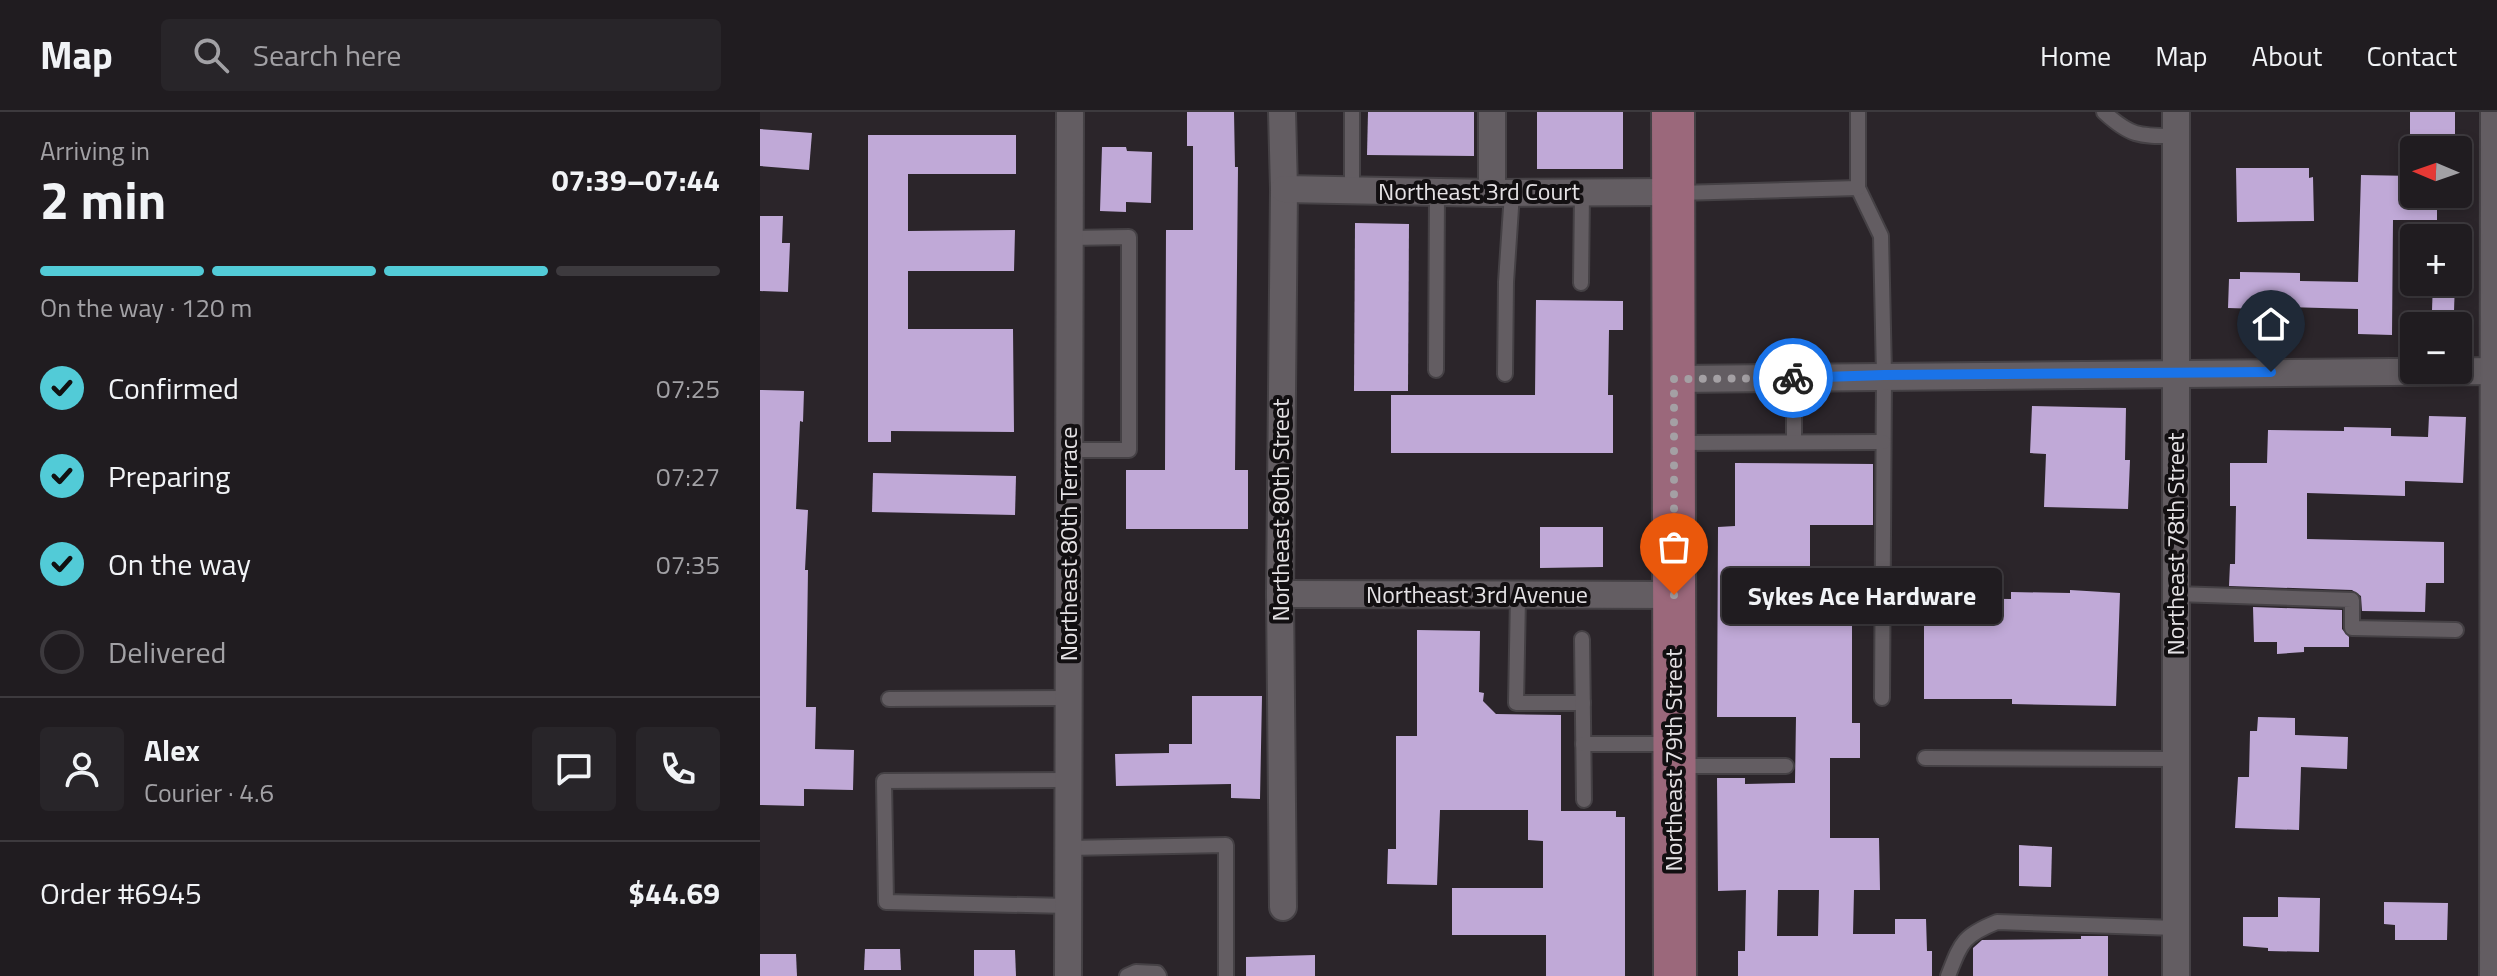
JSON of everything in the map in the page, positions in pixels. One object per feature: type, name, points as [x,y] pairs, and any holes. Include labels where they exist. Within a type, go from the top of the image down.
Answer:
[{"type":"main road","name":"Northeast 79th Street","points":[[1673,112],[1675,976]]},
{"type":"street","name":"Northeast 80th Terrace","points":[[1068,976],[1070,112]]},
{"type":"street","name":"Northeast 80th Street","points":[[1282,112],[1280,594],[1283,907]]},
{"type":"street","points":[[1492,112],[1502,193]]},
{"type":"street","points":[[2493,976],[2494,112]]},
{"type":"street","name":"Northeast 78th Street","points":[[2176,124],[2176,976]]},
{"type":"street","name":"Northeast 3rd Court","points":[[1284,189],[1437,193],[1673,192]]},
{"type":"street","points":[[1674,379],[2495,371]]},
{"type":"street","name":"Northeast 3rd Avenue","points":[[1280,594],[1674,595]]},
{"type":"lane","points":[[1352,112],[1352,191]]},
{"type":"lane","points":[[1858,112],[1858,188],[1881,236],[1884,375],[1882,698]]},
{"type":"lane","points":[[2104,112],[2119,126],[2139,136],[2176,124]]},
{"type":"lane","points":[[1673,192],[1858,188]]},
{"type":"lane","points":[[1436,370],[1437,193]]},
{"type":"lane","points":[[1502,193],[1506,282],[1505,374]]},
{"type":"lane","points":[[1581,283],[1582,193]]},
{"type":"lane","points":[[1069,450],[1129,450],[1129,237],[1070,238]]},
{"type":"lane","points":[[1794,378],[1794,442]]},
{"type":"lane","points":[[1674,443],[1883,442]]},
{"type":"lane","points":[[2176,594],[2352,600],[2352,628],[2456,630]]},
{"type":"lane","points":[[1518,596],[1516,703],[1583,703]]},
{"type":"lane","points":[[1582,639],[1584,800]]},
{"type":"lane","points":[[889,699],[1068,698]]},
{"type":"lane","points":[[1583,744],[1786,766]]},
{"type":"lane","points":[[1925,758],[2176,759]]},
{"type":"lane","points":[[1068,780],[884,781],[886,902],[1068,906]]},
{"type":"lane","points":[[1068,848],[1226,845],[1226,976]]},
{"type":"lane","points":[[1948,976],[1962,943],[1978,930],[1997,922],[2176,928]]},
{"type":"lane","points":[[1127,976],[1136,972],[1157,973],[1159,976]]},
{"type":"building","points":[[1187,112],[1234,112],[1235,167],[1238,167],[1235,470],[1248,470],[1248,529],[1126,529],[1126,470],[1165,470],[1166,230],[1193,230],[1193,146],[1187,146]]},
{"type":"building","points":[[1368,112],[1474,112],[1474,156],[1367,155]]},
{"type":"building","points":[[1537,112],[1623,112],[1623,169],[1537,169]]},
{"type":"building","points":[[2410,112],[2455,112],[2455,136],[2410,136]]},
{"type":"building","points":[[760,129],[812,133],[809,170],[760,166]]},
{"type":"building","points":[[868,135],[1016,135],[1016,174],[908,174],[908,231],[1015,230],[1014,271],[908,271],[908,329],[1013,329],[1014,432],[891,431],[891,442],[868,442]]},
{"type":"building","points":[[1102,147],[1152,152],[1151,203],[1126,202],[1126,212],[1100,211]]},
{"type":"building","points":[[2236,168],[2309,168],[2309,178],[2313,177],[2314,221],[2237,222]]},
{"type":"building","points":[[2361,175],[2400,176],[2400,208],[2437,208],[2437,220],[2393,220],[2392,335],[2358,334],[2358,309],[2284,307],[2283,327],[2260,326],[2260,309],[2228,308],[2229,279],[2240,279],[2240,272],[2300,273],[2300,281],[2358,282]]},
{"type":"building","points":[[760,216],[783,216],[782,243],[790,243],[788,292],[760,291]]},
{"type":"building","points":[[1355,223],[1409,224],[1408,391],[1354,391]]},
{"type":"building","points":[[2432,296],[2455,296],[2454,311],[2432,310]]},
{"type":"building","points":[[1536,300],[1623,301],[1623,330],[1609,330],[1608,395],[1613,395],[1613,453],[1391,453],[1391,395],[1535,395]]},
{"type":"building","points":[[760,390],[804,391],[796,509],[808,510],[806,707],[816,707],[815,749],[854,750],[853,790],[804,789],[804,806],[760,805]]},
{"type":"building","points":[[2032,406],[2126,408],[2125,460],[2130,460],[2128,509],[2044,507],[2046,454],[2030,453]]},
{"type":"building","points":[[2429,416],[2466,417],[2463,483],[2405,481],[2405,496],[2307,493],[2307,539],[2444,542],[2444,583],[2426,583],[2425,612],[2362,611],[2361,596],[2352,590],[2229,586],[2230,564],[2235,564],[2236,506],[2230,506],[2230,463],[2267,463],[2268,430],[2391,428],[2391,436],[2428,437]]},
{"type":"building","points":[[1735,463],[1873,464],[1873,525],[1810,525],[1810,595],[1852,595],[1852,723],[1860,723],[1860,758],[1830,758],[1830,838],[1879,838],[1880,890],[1854,890],[1853,934],[1895,934],[1895,919],[1926,919],[1927,951],[1932,951],[1932,976],[1738,976],[1738,951],[1745,951],[1746,890],[1718,891],[1717,778],[1745,778],[1745,784],[1795,783],[1796,717],[1717,717],[1718,527],[1735,526]],"holes":[[[1778,890],[1819,890],[1818,936],[1777,936]]]},
{"type":"building","points":[[873,473],[1016,476],[1015,515],[872,512]]},
{"type":"building","points":[[1540,527],[1603,527],[1603,567],[1540,568]]},
{"type":"building","points":[[2070,590],[2120,593],[2116,706],[2012,704],[2012,699],[1924,699],[1924,598],[2011,599],[2011,592],[2070,593]]},
{"type":"building","points":[[2253,607],[2342,610],[2342,629],[2349,637],[2349,647],[2304,647],[2304,652],[2277,654],[2277,642],[2254,642]]},
{"type":"building","points":[[1417,630],[1480,631],[1479,692],[1484,693],[1483,701],[1496,714],[1561,715],[1561,811],[1616,811],[1616,817],[1625,817],[1625,976],[1546,976],[1546,935],[1452,935],[1452,888],[1543,888],[1543,841],[1528,840],[1528,810],[1440,810],[1437,885],[1387,884],[1388,849],[1396,849],[1396,736],[1417,736]]},
{"type":"building","points":[[1192,696],[1262,696],[1260,799],[1231,798],[1231,784],[1116,786],[1115,754],[1169,753],[1169,744],[1192,744]]},
{"type":"building","points":[[2258,717],[2295,718],[2295,735],[2348,737],[2347,769],[2301,767],[2299,830],[2235,828],[2238,777],[2249,777],[2250,731],[2257,731]]},
{"type":"building","points":[[2019,845],[2052,847],[2051,887],[2019,886]]},
{"type":"building","points":[[2278,897],[2320,898],[2319,952],[2268,951],[2268,948],[2243,946],[2243,917],[2278,917]]},
{"type":"building","points":[[2384,902],[2448,903],[2447,940],[2395,940],[2395,925],[2384,924]]},
{"type":"building","points":[[2081,936],[2108,936],[2108,976],[1973,976],[1973,948],[1982,940],[2081,939]]},
{"type":"building","points":[[865,949],[900,949],[901,970],[864,970]]},
{"type":"building","points":[[974,950],[1015,950],[1016,976],[974,976]]},
{"type":"building","points":[[760,954],[796,954],[797,976],[760,976]]},
{"type":"building","points":[[1315,955],[1315,976],[1246,976],[1246,957]]},
{"type":"way so far","points":[[1674,595],[1674,379],[1793,378]]},
{"type":"place","name":"Sykes Ace Hardware","points":[[1674,595]]},
{"type":"route","points":[[1793,378],[2271,372]]}]
